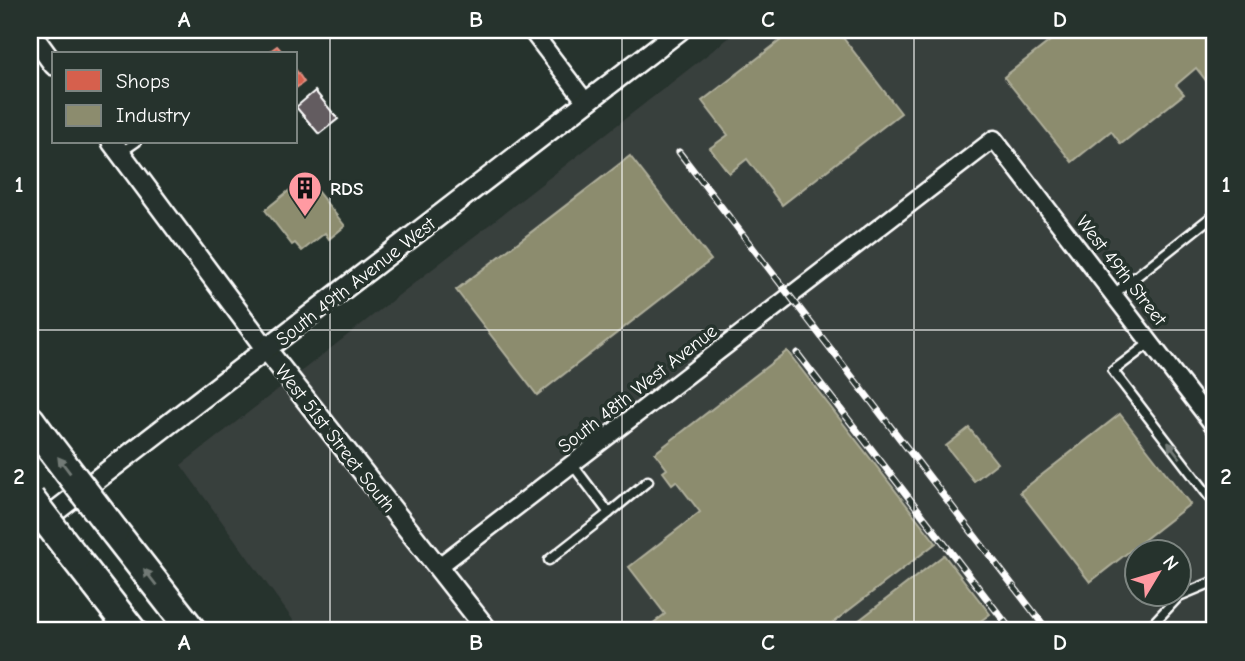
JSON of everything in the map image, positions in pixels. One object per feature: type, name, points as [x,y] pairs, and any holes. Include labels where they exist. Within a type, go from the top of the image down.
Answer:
[{"type":"highway","points":[[36,429],[192,631]]},
{"type":"highway","points":[[30,499],[132,631]]},
{"type":"street","points":[[531,30],[586,102]]},
{"type":"street","name":"South 49th Avenue West","points":[[30,531],[680,30]]},
{"type":"street","points":[[30,32],[52,62]]},
{"type":"street","name":"West 49th Street","points":[[994,139],[1215,427]]},
{"type":"street","name":"South 48th West Avenue","points":[[438,567],[994,139]]},
{"type":"street","name":"West 51st Street South","points":[[123,145],[267,349],[488,631]]},
{"type":"lane","points":[[1114,294],[1215,214]]},
{"type":"lane","points":[[1150,342],[1113,371],[1215,504]]},
{"type":"lane","points":[[572,464],[609,513]]},
{"type":"lane","points":[[549,561],[648,481]]},
{"type":"lane","points":[[1150,631],[1149,628],[1179,596],[1215,582]]},
{"type":"shaded area","points":[[739,30],[1215,30],[1215,631],[301,631],[181,465]]},
{"type":"building: Shops","points":[[277,46],[282,52],[269,52]]},
{"type":"building: Shops","points":[[298,73],[304,82],[298,86]]},
{"type":"building: Industry","points":[[794,30],[837,30],[901,113],[782,205],[747,159],[729,173],[710,148],[728,135],[702,101]]},
{"type":"building: Industry","points":[[1064,30],[1215,30],[1215,92],[1196,68],[1176,85],[1184,94],[1121,144],[1111,131],[1072,162],[1004,77]]},
{"type":"building: Industry","points":[[630,156],[711,260],[537,395],[456,290]]},
{"type":"building: Industry","name":"RDS","points":[[306,177],[345,226],[329,239],[325,233],[302,251],[295,243],[292,245],[265,210]]},
{"type":"building: Industry","points":[[787,351],[936,543],[822,631],[643,631],[665,614],[629,567],[700,512],[676,481],[672,484],[663,472],[667,469],[655,453]]},
{"type":"building: Industry","points":[[1120,414],[1190,504],[1146,538],[1122,538],[1122,557],[1090,582],[1020,492]]},
{"type":"building: Industry","points":[[969,428],[997,463],[974,481],[946,446]]},
{"type":"building: Industry","points":[[944,555],[990,614],[967,631],[845,631]]},
{"type":"building: Other","points":[[315,91],[338,119],[319,134],[298,109],[298,105]]},
{"type":"railway","points":[[679,152],[1048,631]]},
{"type":"railway","points":[[797,353],[1012,631]]},
{"type":"place","name":"RDS","points":[[305,218]]}]
